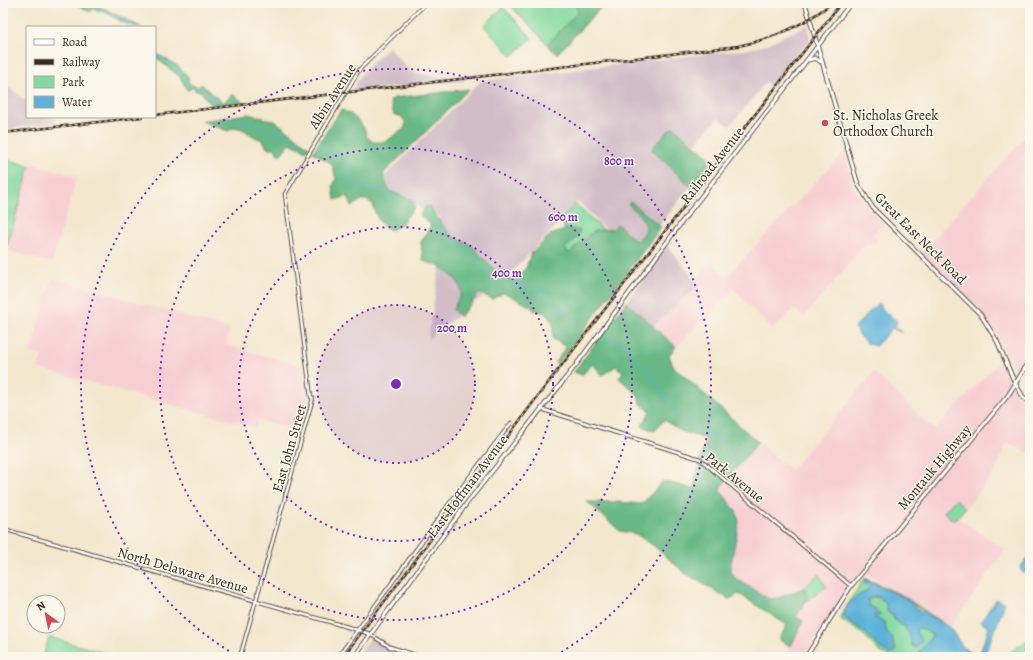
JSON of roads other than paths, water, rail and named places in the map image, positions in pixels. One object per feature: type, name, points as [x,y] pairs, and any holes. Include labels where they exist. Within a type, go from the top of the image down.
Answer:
[{"type":"main road","name":"Great East Neck Road","points":[[805,3],[858,184],[867,202],[982,315],[997,341],[1016,385],[1023,397],[1030,403]]},
{"type":"main road","name":"Railroad Avenue","points":[[602,330],[687,215],[851,3]]},
{"type":"main road","points":[[805,64],[814,58],[822,64]]},
{"type":"main road","name":"East Hoffman Avenue","points":[[354,657],[467,503],[602,330]]},
{"type":"main road","name":"Montauk Highway","points":[[806,657],[851,586],[1016,385],[1030,360]]},
{"type":"street","name":"Albin Avenue","points":[[309,152],[359,70],[426,3]]},
{"type":"street","name":"East John Street","points":[[240,657],[314,398],[311,397],[306,365],[285,194],[309,152]]},
{"type":"street","name":"Park Avenue","points":[[540,409],[700,459],[851,586]]},
{"type":"street","name":"East Hoffman Avenue","points":[[338,657],[452,500],[511,423]]},
{"type":"street","name":"North Delaware Avenue","points":[[3,529],[357,630],[370,634],[390,647],[422,657]]},
{"type":"water","points":[[878,303],[886,313],[897,321],[895,327],[902,333],[892,328],[876,346],[866,342],[855,327]]},
{"type":"water","points":[[1030,554],[1030,570],[1023,574],[1020,568]]},
{"type":"water","points":[[864,579],[905,598],[918,609],[950,628],[963,647],[976,657],[917,657],[921,649],[932,637],[932,634],[918,627],[916,632],[921,638],[921,642],[916,647],[912,646],[909,633],[905,629],[905,625],[900,625],[895,621],[893,615],[887,611],[886,602],[877,596],[868,600],[869,605],[880,614],[879,616],[874,615],[874,617],[884,622],[887,633],[893,640],[893,645],[896,651],[890,654],[879,647],[867,634],[844,617],[850,603],[871,587],[863,582]]},
{"type":"water","points":[[996,599],[1005,603],[984,657],[978,657],[989,628],[981,622]]},
{"type":"waterway","points":[[90,3],[132,26]]},
{"type":"waterway","points":[[156,55],[173,66],[191,86],[197,89],[200,87],[221,105]]},
{"type":"waterway","points":[[227,117],[237,118],[277,133],[282,131],[305,148]]},
{"type":"waterway","points":[[317,149],[339,156],[350,169],[349,180],[359,187],[383,191],[417,203],[427,216],[496,278],[538,289],[570,317],[583,324]]},
{"type":"waterway","points":[[602,336],[626,347],[649,371],[656,386],[692,427],[719,439],[734,456],[727,472]]},
{"type":"waterway","points":[[717,486],[721,499],[733,514],[736,523],[729,572],[732,577],[747,591],[765,601],[777,602],[795,595]]},
{"type":"railway","points":[[156,115],[738,46],[764,39],[788,30],[810,18],[832,3]]},
{"type":"railway","points":[[343,657],[541,392],[841,3]]},
{"type":"railway","points":[[3,133],[133,118]]},
{"type":"place","name":"St. Nicholas Greek Orthodox Church","points":[[825,123]]}]
